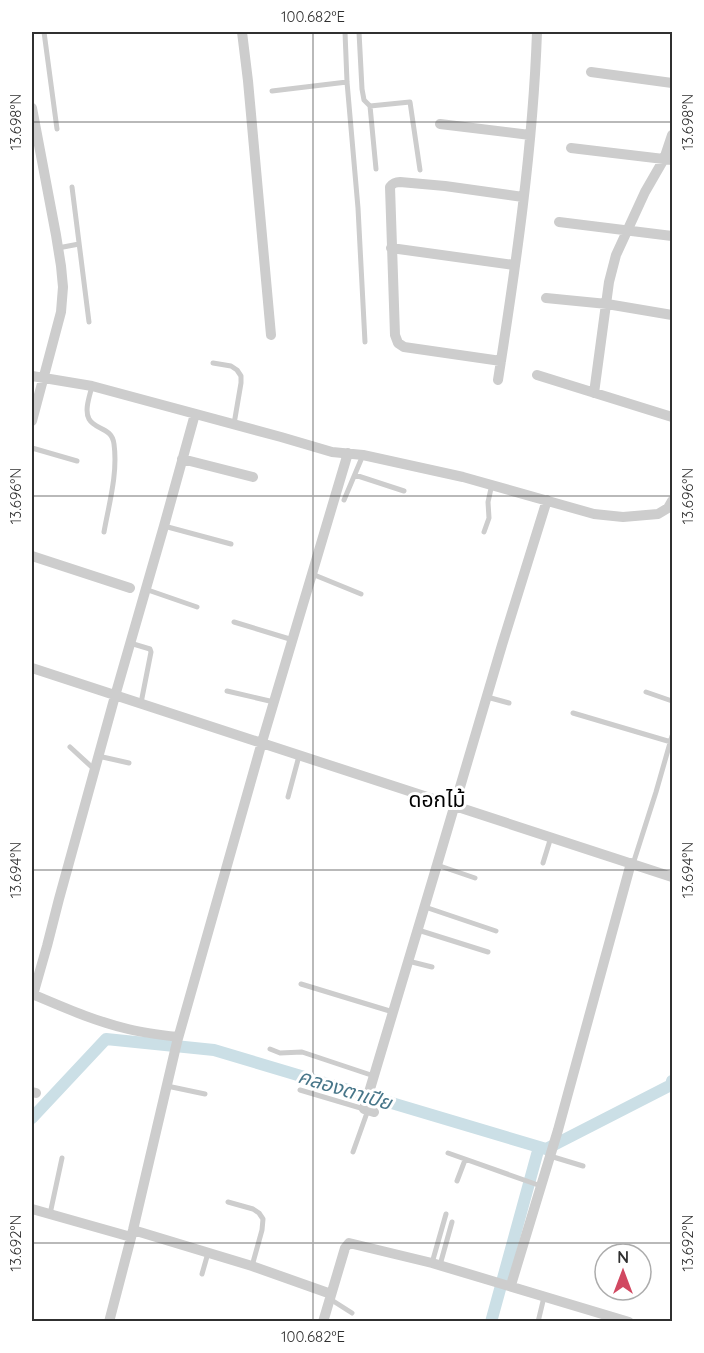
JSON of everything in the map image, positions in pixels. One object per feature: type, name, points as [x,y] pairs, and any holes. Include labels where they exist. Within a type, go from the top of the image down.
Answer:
[{"type":"street","points":[[242,32],[271,334]]},
{"type":"street","points":[[498,380],[530,135],[537,32]]},
{"type":"street","points":[[591,72],[672,83]]},
{"type":"street","points":[[32,108],[63,287],[61,312],[32,419]]},
{"type":"street","points":[[440,124],[530,135]]},
{"type":"street","points":[[594,393],[609,282],[616,255],[645,192],[668,159],[672,135]]},
{"type":"street","points":[[571,148],[668,159]]},
{"type":"street","points":[[501,361],[404,347],[398,343],[395,335],[390,187],[396,182],[523,197]]},
{"type":"street","points":[[560,222],[672,236]]},
{"type":"street","points":[[392,248],[514,265]]},
{"type":"street","points":[[546,298],[607,304],[672,315]]},
{"type":"street","points":[[537,375],[672,417]]},
{"type":"street","points":[[32,376],[92,386],[332,452],[363,455],[492,484],[594,514],[623,517],[658,514],[668,508],[672,501]]},
{"type":"street","points":[[177,1040],[105,1023],[77,1014],[32,994],[195,414]]},
{"type":"street","points":[[109,1322],[177,1040],[348,453]]},
{"type":"street","points":[[182,459],[253,477]]},
{"type":"street","points":[[368,1109],[374,1076],[547,500]]},
{"type":"street","points":[[32,556],[130,588]]},
{"type":"street","points":[[32,668],[672,877]]},
{"type":"street","points":[[508,1285],[537,1185],[558,1130],[632,864]]},
{"type":"street","points":[[32,1209],[208,1253],[252,1266],[330,1296]]},
{"type":"street","points":[[323,1322],[345,1248],[349,1243],[436,1264],[544,1296],[605,1318],[629,1322]]},
{"type":"lane","points":[[44,32],[57,129]]},
{"type":"lane","points":[[345,32],[365,342]]},
{"type":"lane","points":[[359,32],[362,89],[364,100],[370,106],[376,170]]},
{"type":"lane","points":[[272,91],[347,82]]},
{"type":"lane","points":[[370,106],[410,102],[420,170]]},
{"type":"lane","points":[[72,187],[89,322]]},
{"type":"lane","points":[[58,248],[79,244]]},
{"type":"lane","points":[[213,363],[231,366],[241,376],[234,424]]},
{"type":"lane","points":[[92,386],[87,410],[89,419],[107,431],[114,443],[113,481],[104,532]]},
{"type":"lane","points":[[32,448],[77,461]]},
{"type":"lane","points":[[344,500],[363,455]]},
{"type":"lane","points":[[355,475],[404,491]]},
{"type":"lane","points":[[484,532],[489,518],[488,502],[492,484]]},
{"type":"lane","points":[[164,526],[231,543]]},
{"type":"lane","points":[[312,574],[361,594]]},
{"type":"lane","points":[[146,589],[197,607]]},
{"type":"lane","points":[[234,622],[293,640]]},
{"type":"lane","points":[[130,643],[150,649],[152,652],[141,703]]},
{"type":"lane","points":[[227,691],[274,702]]},
{"type":"lane","points":[[646,692],[672,701]]},
{"type":"lane","points":[[487,697],[509,703]]},
{"type":"lane","points":[[573,713],[672,739],[632,864]]},
{"type":"lane","points":[[70,747],[95,770]]},
{"type":"lane","points":[[288,797],[299,754]]},
{"type":"lane","points":[[98,756],[129,763]]},
{"type":"lane","points":[[543,863],[551,837]]},
{"type":"lane","points":[[437,865],[475,878]]},
{"type":"lane","points":[[425,908],[496,931]]},
{"type":"lane","points":[[418,930],[488,952]]},
{"type":"lane","points":[[408,961],[432,967]]},
{"type":"lane","points":[[301,984],[393,1012]]},
{"type":"lane","points":[[270,1049],[280,1053],[302,1052],[374,1076]]},
{"type":"lane","points":[[166,1083],[205,1094]]},
{"type":"lane","points":[[300,1090],[368,1109],[353,1152]]},
{"type":"lane","points":[[551,1151],[583,1166]]},
{"type":"lane","points":[[448,1154],[537,1185]]},
{"type":"lane","points":[[50,1214],[62,1158]]},
{"type":"lane","points":[[457,1181],[465,1160]]},
{"type":"lane","points":[[228,1202],[253,1209],[263,1219],[252,1266]]},
{"type":"lane","points":[[436,1264],[446,1214]]},
{"type":"lane","points":[[436,1264],[452,1222]]},
{"type":"lane","points":[[202,1274],[208,1253]]},
{"type":"lane","points":[[330,1296],[352,1312]]},
{"type":"lane","points":[[538,1322],[544,1296]]},
{"type":"waterway","name":"คลองตาเปีย","points":[[32,1118],[106,1039],[214,1050],[546,1149],[671,1085],[672,1081]]},
{"type":"waterway","points":[[491,1322],[539,1147]]},
{"type":"district","name":"ดอกไม้","points":[[437,799]]}]
